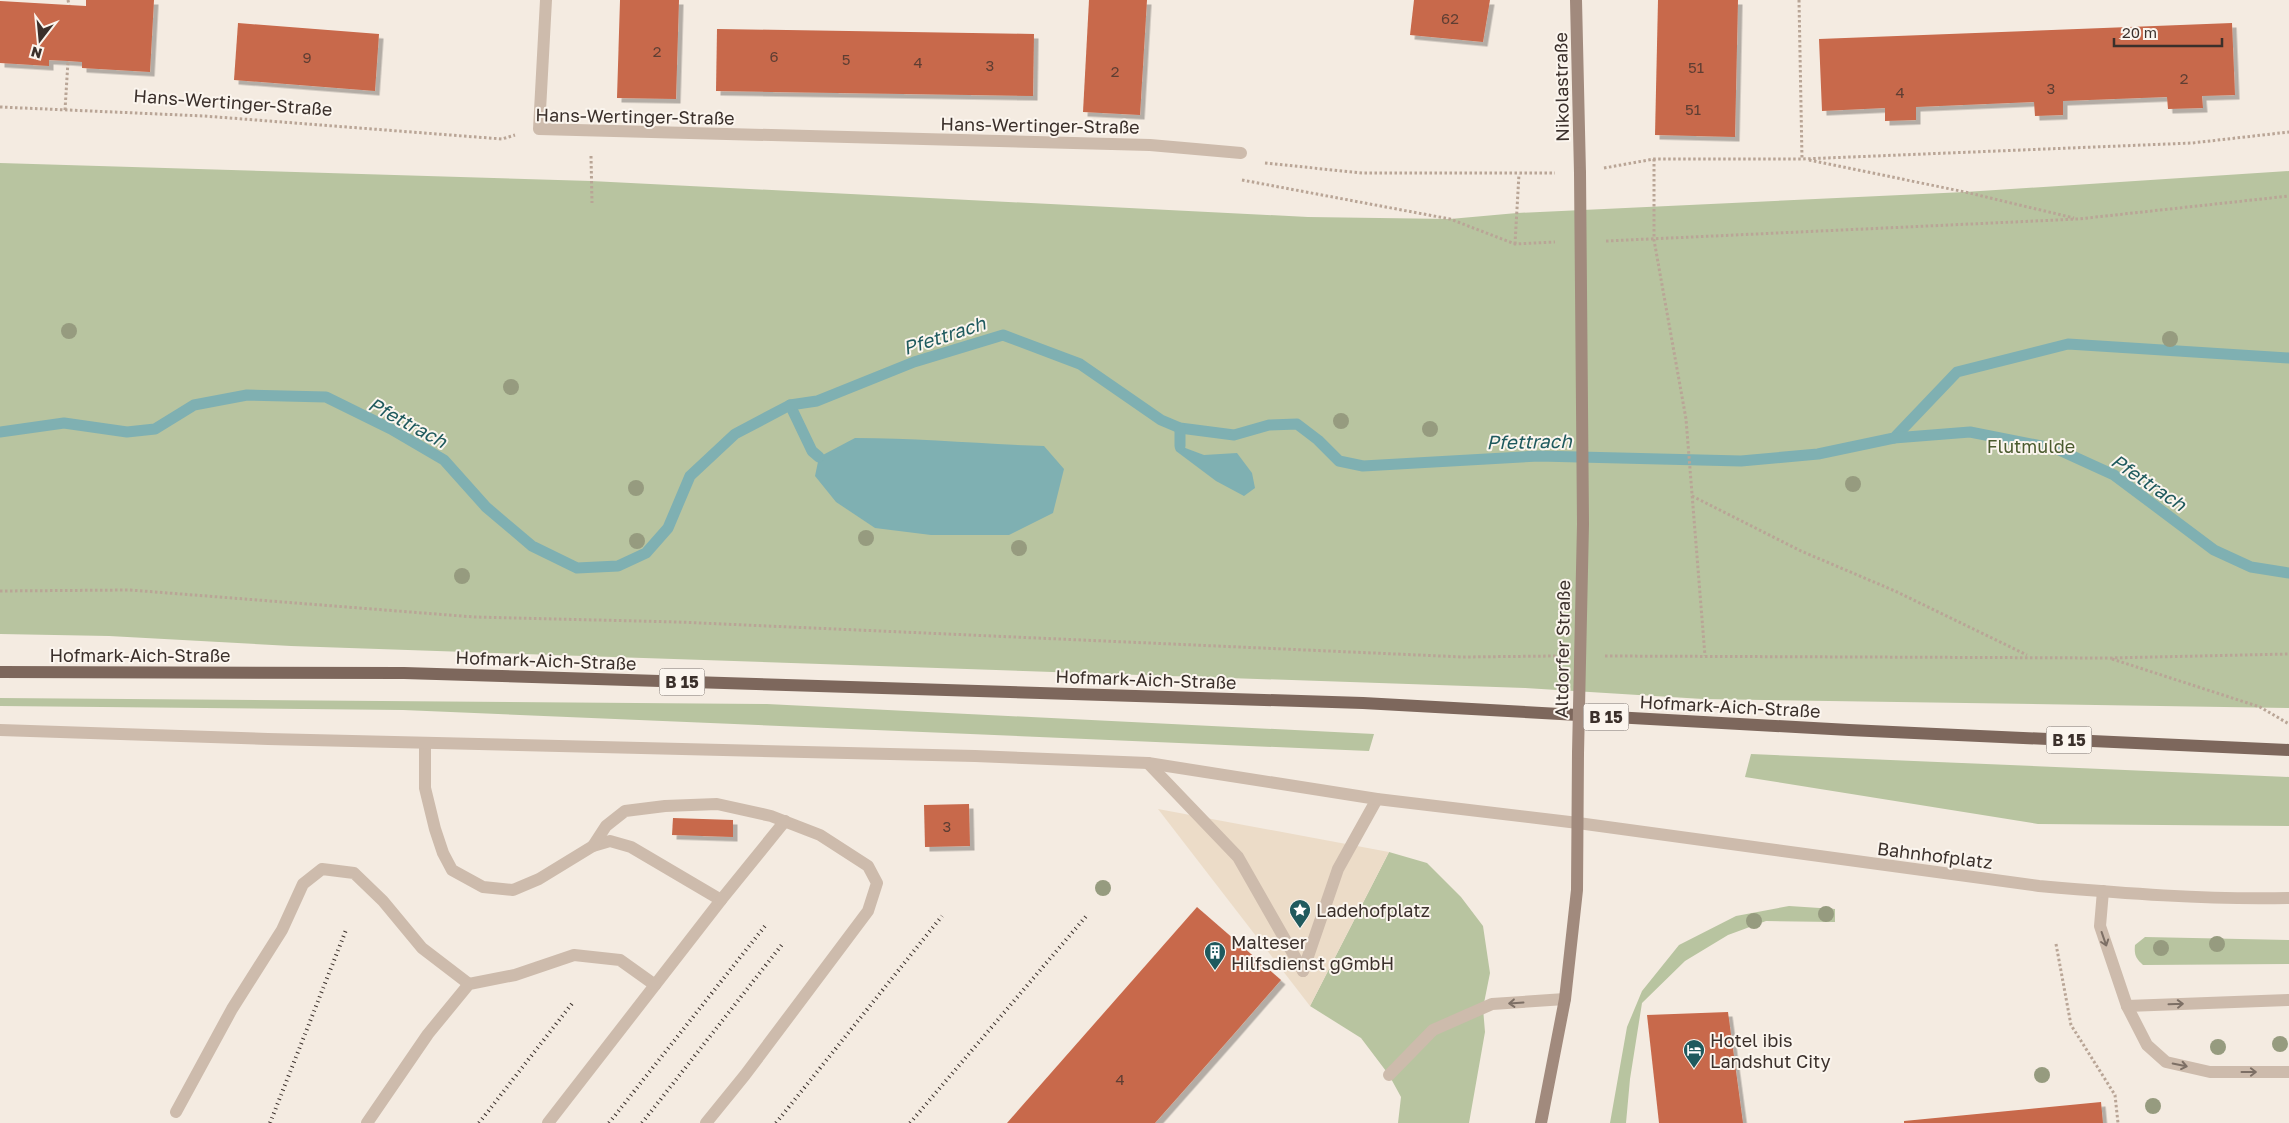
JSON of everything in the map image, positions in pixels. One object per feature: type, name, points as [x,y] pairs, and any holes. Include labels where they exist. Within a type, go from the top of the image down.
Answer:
[{"type":"main road","name":"Nikolastraße","points":[[1576,0],[1580,173]]},
{"type":"main road","name":"Altdorfer Straße","points":[[1542,1123],[1565,999],[1577,890],[1583,524],[1580,173]]},
{"type":"main road","name":"Hofmark-Aich-Straße","points":[[0,672],[404,673],[1364,703],[1849,730],[2289,750]]},
{"type":"street","points":[[539,129],[546,0]]},
{"type":"street","name":"Hans-Wertinger-Straße","points":[[539,129],[1150,145],[1241,153]]},
{"type":"street","points":[[0,730],[426,743],[975,756],[1148,764],[1377,798],[1578,823]]},
{"type":"street","points":[[426,743],[425,788],[434,829],[452,870],[483,887],[513,890],[540,878],[593,846],[610,841],[631,847],[721,900]]},
{"type":"street","points":[[1148,764],[1238,857],[1303,971],[1338,869],[1377,798]]},
{"type":"street","points":[[593,846],[606,826],[625,811],[665,806],[717,804],[785,821],[820,835],[868,866],[877,883],[868,911],[746,1075],[706,1123]]},
{"type":"street","points":[[548,1123],[721,900],[785,821]]},
{"type":"street","name":"Bahnhofplatz","points":[[1578,823],[1901,869],[2038,886],[2103,891],[2289,898]]},
{"type":"street","points":[[176,1112],[232,1009],[282,930],[303,884],[322,869],[354,873],[383,901],[422,948],[469,984]]},
{"type":"street","points":[[2103,891],[2100,926],[2128,1006],[2147,1045],[2166,1062],[2210,1072],[2289,1072]]},
{"type":"street","points":[[366,1123],[428,1034],[469,984],[515,975],[574,955],[620,960],[655,985]]},
{"type":"street","points":[[1390,1075],[1433,1030],[1492,1004],[1565,999]]},
{"type":"street","points":[[2128,1006],[2289,1000]]},
{"type":"path","points":[[68,0],[69,5]]},
{"type":"path","points":[[1799,0],[1802,159]]},
{"type":"path","points":[[65,110],[68,61]]},
{"type":"path","name":"Hans-Wertinger-Straße","points":[[0,107],[204,116],[502,139],[539,129]]},
{"type":"path","points":[[592,131],[592,203]]},
{"type":"path","points":[[1241,153],[1266,163],[1362,173],[1580,173],[1654,159],[1802,159],[2192,143],[2289,132]]},
{"type":"path","points":[[1654,159],[1654,240],[1686,420],[1705,656]]},
{"type":"path","points":[[1802,159],[1965,192],[2078,219]]},
{"type":"path","points":[[1239,179],[1450,219],[1515,244],[1519,174]]},
{"type":"path","points":[[1654,240],[2078,219],[2289,196]]},
{"type":"path","points":[[1691,495],[1802,551],[1895,592],[2030,657]]},
{"type":"path","points":[[0,591],[130,590],[474,617],[678,622],[1463,657],[1560,656]]},
{"type":"path","points":[[1599,656],[2109,658],[2289,654]]},
{"type":"path","points":[[2109,658],[2260,707],[2289,724]]},
{"type":"path","points":[[2056,944],[2071,1025],[2115,1095],[2118,1123]]},
{"type":"green space","name":"Flutmulde","points":[[0,163],[591,181],[1308,217],[1450,219],[1517,213],[1965,192],[2289,171],[2289,708],[1703,699],[1525,688],[291,646],[109,636],[0,634]]},
{"type":"green space","points":[[0,698],[767,704],[1374,734],[1369,751],[403,710],[0,706]]},
{"type":"green space","points":[[1751,754],[2289,777],[2289,826],[2038,824],[1745,777]]},
{"type":"green space","points":[[1389,852],[1427,863],[1461,897],[1483,926],[1490,973],[1483,1008],[1485,1032],[1469,1123],[1398,1123],[1401,1097],[1389,1075],[1361,1038],[1310,1006]]},
{"type":"green space","points":[[1789,906],[1835,909],[1835,922],[1766,921],[1728,935],[1685,961],[1642,1003],[1630,1079],[1626,1123],[1610,1123],[1627,1027],[1642,991],[1679,945],[1736,916]]},
{"type":"green space","points":[[2145,937],[2289,940],[2289,964],[2143,965],[2136,956],[2135,945]]},
{"type":"shaded area","name":"Ladehofplatz","points":[[1158,809],[1389,852],[1310,1006]]},
{"type":"water","points":[[855,438],[1044,446],[1064,469],[1053,513],[1009,535],[931,535],[875,528],[836,502],[815,476],[819,457]]},
{"type":"water","points":[[1180,446],[1204,455],[1237,453],[1252,473],[1255,488],[1244,496],[1216,481],[1176,451],[1175,448]]},
{"type":"building","points":[[86,0],[154,0],[150,72],[82,68],[82,62],[68,61],[49,60],[49,66],[0,63],[0,1],[86,6]]},
{"type":"building","points":[[620,0],[679,0],[676,99],[617,98]]},
{"type":"building","points":[[1089,0],[1147,0],[1140,115],[1083,112]]},
{"type":"building","points":[[1414,0],[1490,0],[1483,42],[1410,35]]},
{"type":"building","points":[[1658,0],[1738,0],[1735,137],[1655,135]]},
{"type":"building","points":[[238,23],[379,34],[375,91],[234,80]]},
{"type":"building","points":[[2232,23],[2235,95],[2202,96],[2203,108],[2168,109],[2167,97],[2063,101],[2063,115],[2035,116],[2034,102],[1916,107],[1916,120],[1885,121],[1885,108],[1822,111],[1819,39]]},
{"type":"building","points":[[717,29],[1034,34],[1033,96],[716,91]]},
{"type":"building","points":[[969,804],[970,846],[925,847],[924,805]]},
{"type":"building","points":[[673,818],[733,820],[733,837],[672,835]]},
{"type":"building","points":[[1197,907],[1281,980],[1233,1035],[1155,1123],[1007,1123]]},
{"type":"building","name":"Hotel ibis Landshut City","points":[[1728,1012],[1743,1123],[1659,1123],[1647,1015]]},
{"type":"building","points":[[2101,1102],[2103,1123],[1904,1123],[1904,1121]]},
{"type":"waterway","name":"Pfettrach","points":[[0,432],[64,423],[127,432],[155,429],[194,405],[247,395],[326,397],[391,429],[444,460],[486,507],[532,546],[577,568],[618,566],[646,553],[668,528],[690,476],[735,434],[790,405],[817,401],[914,362],[1003,335],[1080,364],[1161,420],[1180,428],[1234,435],[1269,425],[1297,424],[1318,440],[1339,461],[1363,466],[1539,456],[1741,461],[1818,454],[1894,438],[1957,372],[2068,344],[2289,358]]},
{"type":"waterway","name":"Pfettrach","points":[[790,405],[812,451],[819,457]]},
{"type":"waterway","name":"Pfettrach","points":[[1180,428],[1180,446]]},
{"type":"waterway","name":"Pfettrach","points":[[1894,438],[1970,432],[2057,449],[2114,475],[2214,550],[2251,567],[2289,573]]},
{"type":"railway","points":[[910,1123],[1088,914]]},
{"type":"railway","points":[[776,1123],[942,916]]},
{"type":"railway","points":[[609,1123],[765,926]]},
{"type":"railway","points":[[270,1123],[346,930]]},
{"type":"railway","points":[[642,1123],[784,942]]},
{"type":"railway","points":[[479,1123],[574,1001]]},
{"type":"place","name":"Ladehofplatz","points":[[1300,929]]},
{"type":"place","name":"Malteser Hilfsdienst gGmbH","points":[[1215,971]]},
{"type":"place","name":"Hotel ibis Landshut City","points":[[1694,1069]]}]
